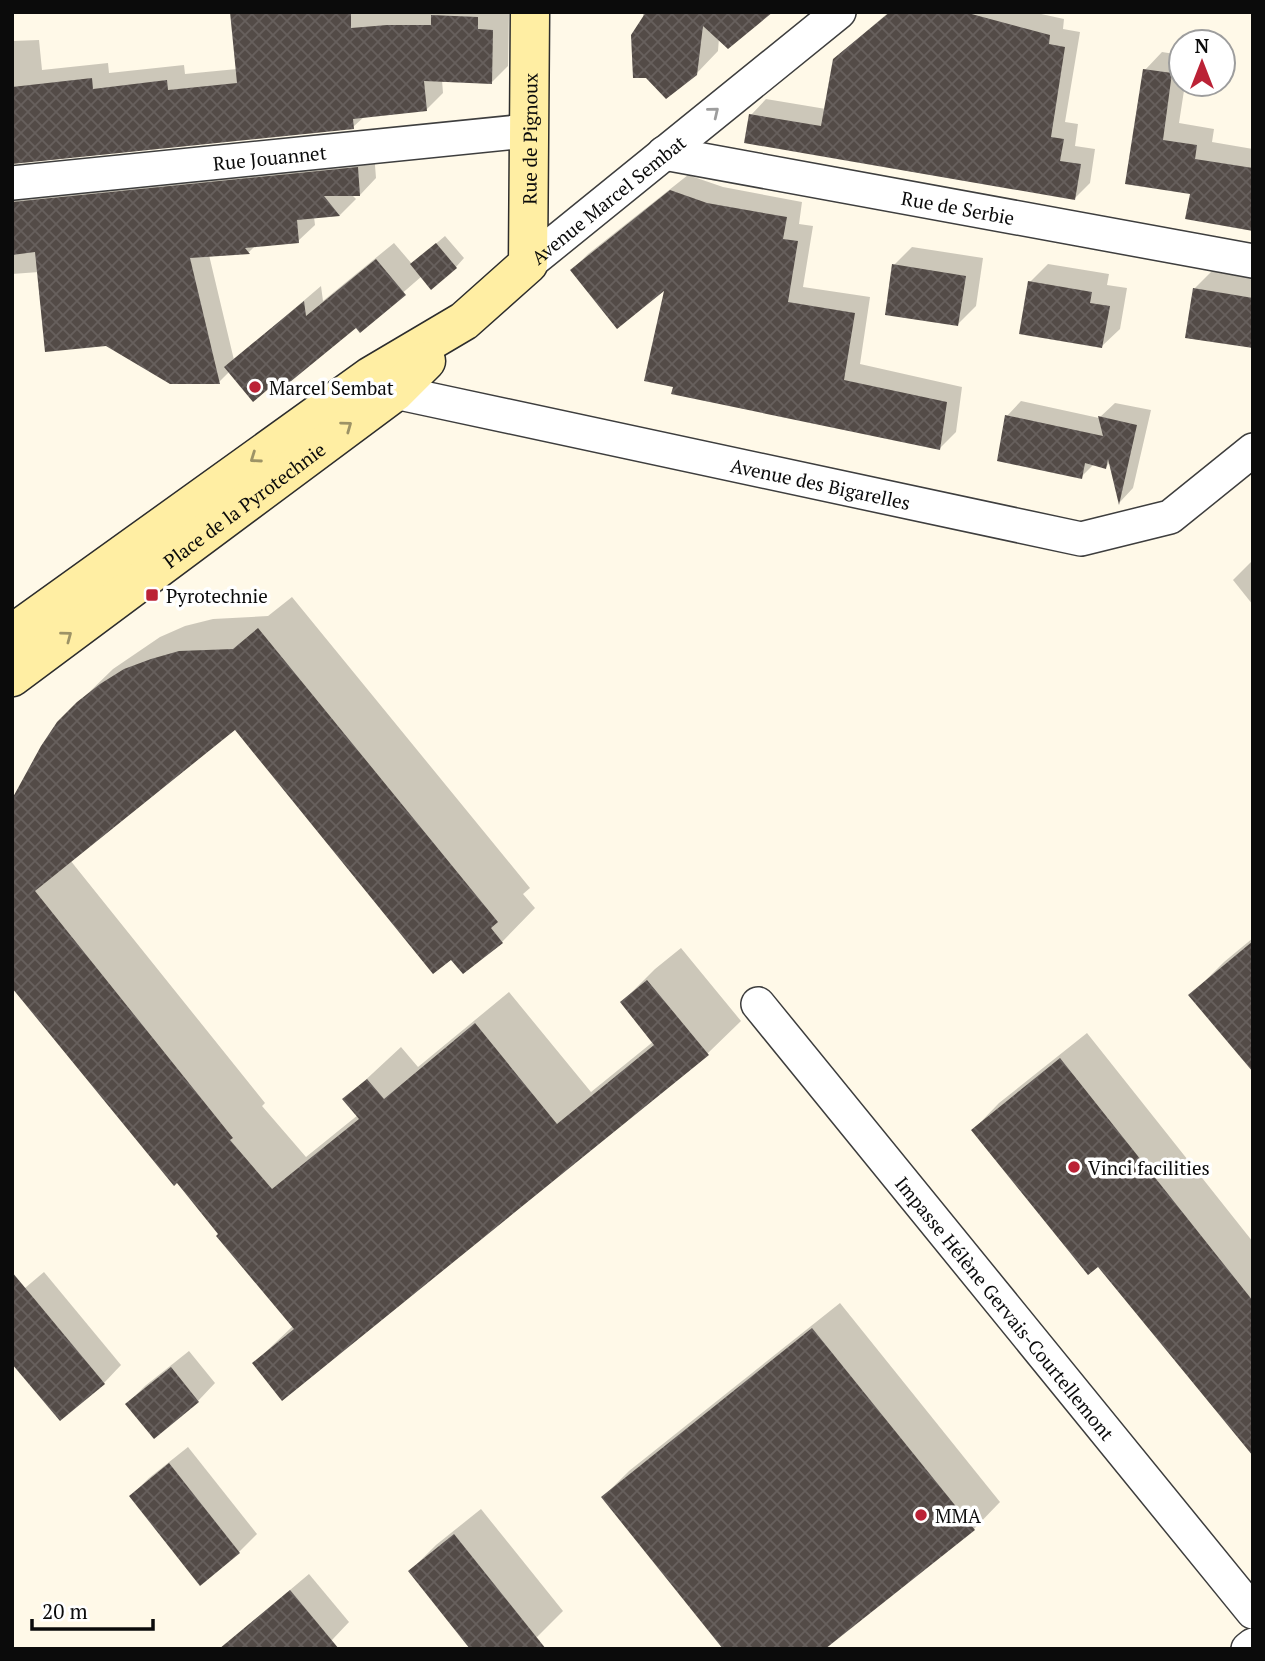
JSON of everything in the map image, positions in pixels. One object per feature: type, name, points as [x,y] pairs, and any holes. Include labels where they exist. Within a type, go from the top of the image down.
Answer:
[{"type":"main road","name":"Rue de Pignoux","points":[[528,264],[530,12]]},
{"type":"main road","name":"Avenue Marcel Sembat","points":[[383,384],[464,321],[528,264]]},
{"type":"main road","name":"Place de la Pyrotechnie","points":[[12,634],[383,384]]},
{"type":"main road","name":"Place de la Pyrotechnie","points":[[12,677],[383,384]]},
{"type":"street","name":"Avenue Marcel Sembat","points":[[528,264],[839,12]]},
{"type":"street","name":"Rue Jouannet","points":[[12,183],[527,131]]},
{"type":"street","name":"Rue de Serbie","points":[[664,153],[1253,261]]},
{"type":"street","name":"Avenue des Bigarelles","points":[[383,384],[1081,539],[1170,517],[1253,450]]},
{"type":"street","name":"Impasse Hélène Gervais-Courtellemont","points":[[758,1004],[1253,1612]]},
{"type":"street","points":[[1248,1649],[1253,1645]]},
{"type":"building","points":[[230,12],[351,12],[351,28],[431,25],[431,15],[478,17],[478,29],[493,30],[492,84],[424,81],[427,111],[353,119],[354,129],[12,164],[12,87],[92,78],[93,89],[167,80],[168,90],[237,83]]},
{"type":"building","points":[[646,12],[773,12],[728,49],[703,26],[697,75],[666,99],[646,78],[633,78],[631,35]]},
{"type":"building","points":[[890,12],[964,12],[1050,35],[1049,44],[1065,47],[1051,137],[1064,139],[1060,161],[1081,164],[1075,200],[744,143],[749,114],[821,126],[833,59]]},
{"type":"building","points":[[1143,69],[1167,72],[1169,98],[1163,140],[1197,145],[1195,159],[1253,168],[1253,231],[1185,219],[1190,194],[1125,184]]},
{"type":"building","points":[[358,167],[360,196],[324,196],[340,216],[297,220],[299,243],[245,248],[250,254],[190,258],[220,384],[170,384],[106,346],[45,352],[35,252],[12,255],[12,202]]},
{"type":"building","points":[[670,190],[707,203],[787,217],[783,239],[798,241],[788,302],[855,313],[844,380],[947,402],[940,450],[671,394],[673,387],[644,381],[664,291],[617,329],[570,270]]},
{"type":"building","points":[[436,243],[457,268],[431,290],[410,264]]},
{"type":"building","points":[[376,259],[406,295],[360,333],[356,328],[279,391],[273,385],[253,402],[224,367],[304,301],[306,316]]},
{"type":"building","points":[[892,264],[966,276],[958,326],[885,315]]},
{"type":"building","points":[[1028,281],[1092,292],[1090,303],[1110,306],[1102,348],[1019,334]]},
{"type":"building","points":[[1193,288],[1253,298],[1253,348],[1185,338]]},
{"type":"building","points":[[1005,415],[1103,436],[1098,416],[1137,425],[1119,505],[1108,459],[1106,469],[1085,463],[1082,479],[997,461]]},
{"type":"building","points":[[258,628],[498,922],[491,928],[503,943],[463,974],[451,960],[433,974],[235,730],[35,891],[233,1138],[230,1140],[272,1189],[359,1119],[342,1099],[367,1079],[384,1099],[475,1023],[557,1124],[654,1045],[620,1002],[647,980],[709,1055],[282,1401],[252,1363],[294,1329],[216,1236],[218,1234],[177,1183],[174,1186],[12,988],[12,799],[57,722],[77,702],[124,669],[179,651],[233,649]]},
{"type":"building","points":[[1253,941],[1253,1072],[1188,995]]},
{"type":"building","points":[[1060,1058],[1253,1301],[1253,1456],[1098,1267],[1088,1275],[971,1130]]},
{"type":"building","points":[[12,1272],[105,1384],[60,1421],[12,1364]]},
{"type":"building","points":[[812,1328],[975,1530],[825,1649],[723,1649],[601,1497]]},
{"type":"building","points":[[171,1367],[199,1402],[154,1439],[125,1404]]},
{"type":"building","points":[[169,1463],[240,1553],[200,1586],[129,1496]]},
{"type":"building","points":[[454,1534],[546,1649],[470,1649],[408,1571]]},
{"type":"building","points":[[290,1590],[339,1649],[219,1649]]},
{"type":"place","name":"Marcel Sembat","points":[[255,387]]},
{"type":"place","name":"Pyrotechnie","points":[[152,595]]},
{"type":"place","name":"Vinci facilities","points":[[1074,1167]]},
{"type":"place","name":"MMA","points":[[921,1515]]}]
